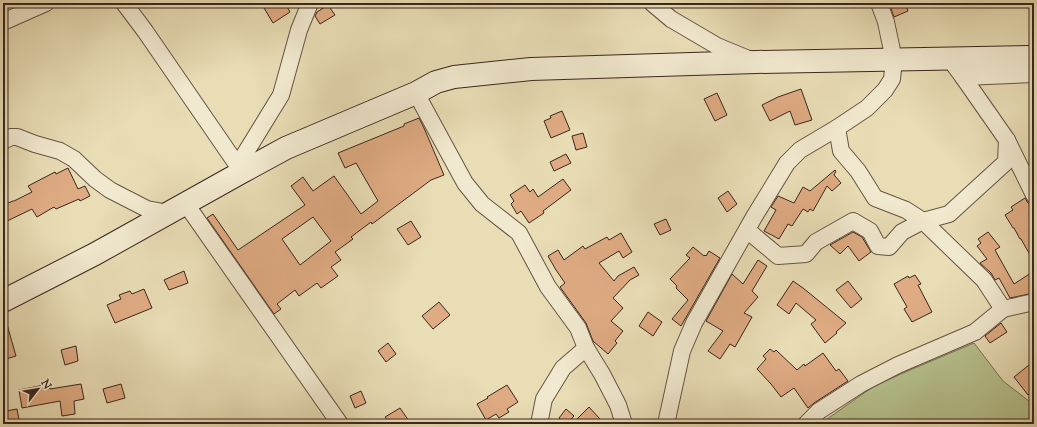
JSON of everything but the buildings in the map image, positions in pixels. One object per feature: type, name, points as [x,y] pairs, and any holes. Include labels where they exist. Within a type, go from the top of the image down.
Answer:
[{"type":"main road","points":[[3,301],[95,254],[177,208],[240,168],[416,93],[436,82],[454,77],[531,69],[756,62],[1034,57]]},
{"type":"street","points":[[3,22],[46,3]]},
{"type":"street","points":[[124,3],[240,168],[281,94],[299,30],[310,3]]},
{"type":"street","points":[[652,3],[671,19],[717,46],[756,62]]},
{"type":"street","points":[[666,424],[682,351],[694,323],[787,162],[800,150],[867,108],[885,90],[892,79],[894,60],[886,22],[879,3]]},
{"type":"street","points":[[948,58],[1007,140],[1034,195]]},
{"type":"street","points":[[963,77],[1034,74]]},
{"type":"street","points":[[416,93],[465,183],[482,204],[519,233],[548,287],[578,328],[586,348],[602,374],[618,405],[624,424]]},
{"type":"street","points":[[837,128],[841,151],[858,171],[875,198],[906,210],[923,221],[984,280],[1003,309]]},
{"type":"street","points":[[3,141],[11,137],[16,137],[60,151],[74,158],[95,179],[110,190],[147,209],[177,208],[340,424]]},
{"type":"street","points":[[747,230],[778,256],[806,254],[816,242],[853,221],[870,231],[878,246],[889,247],[902,232],[923,221],[949,214],[1006,162],[1007,140]]},
{"type":"street","points":[[806,424],[819,411],[861,384],[898,365],[975,332],[1003,309],[1034,302]]},
{"type":"street","points":[[539,424],[544,399],[563,368],[586,348]]},
{"type":"green space","points":[[974,343],[1003,381],[1034,405],[1034,424],[820,424],[874,386]]}]
